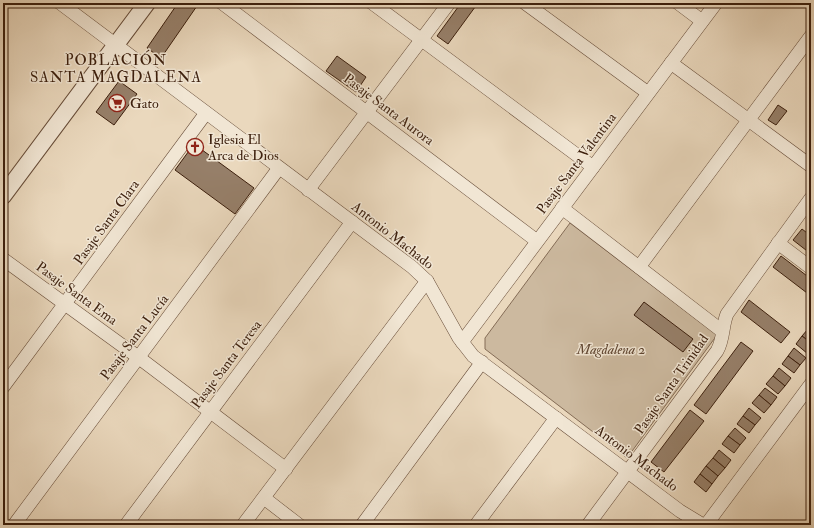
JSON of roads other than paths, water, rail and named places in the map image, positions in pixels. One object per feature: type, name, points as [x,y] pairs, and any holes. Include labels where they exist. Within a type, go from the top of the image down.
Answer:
[{"type":"street","name":"Antonio Machado","points":[[60,3],[115,46],[412,267],[427,281],[468,351],[680,511],[705,525]]},
{"type":"street","points":[[3,196],[147,3]]},
{"type":"street","name":"Pasaje Santa Aurora","points":[[222,3],[537,241]]},
{"type":"street","points":[[372,3],[593,167]]},
{"type":"street","points":[[308,190],[449,3]]},
{"type":"street","points":[[525,3],[648,93]]},
{"type":"street","points":[[678,3],[702,21]]},
{"type":"street","name":"Pasaje Santa Valentina","points":[[462,342],[716,3]]},
{"type":"street","points":[[639,267],[811,36]]},
{"type":"street","points":[[671,63],[811,166]]},
{"type":"street","name":"Pasaje Santa Clara","points":[[3,387],[206,113]]},
{"type":"street","name":"Pasaje Santa Lucía","points":[[14,525],[279,168]]},
{"type":"street","name":"Pasaje Santa Trinidad","points":[[588,525],[717,351],[721,342],[724,320],[730,308],[811,198]]},
{"type":"street","points":[[562,208],[722,331]]},
{"type":"street","name":"Pasaje Santa Teresa","points":[[126,525],[352,222]]},
{"type":"street","points":[[778,243],[811,268]]},
{"type":"street","name":"Pasaje Santa Ema","points":[[3,259],[138,357],[286,469]]},
{"type":"street","points":[[243,525],[427,281]]},
{"type":"street","points":[[362,525],[482,362]]},
{"type":"street","points":[[705,525],[811,384]]},
{"type":"street","points":[[476,525],[556,418]]},
{"type":"street","points":[[264,498],[299,525]]},
{"type":"place","name":"Gato","points":[[117,103]]},
{"type":"place","name":"Iglesia El Arca de Dios","points":[[195,147]]},
{"type":"district","name":"POBLACIÓN SANTA MAGDALENA","points":[[116,68]]},
{"type":"park label","name":"Magdalena 2","points":[[611,349]]}]
